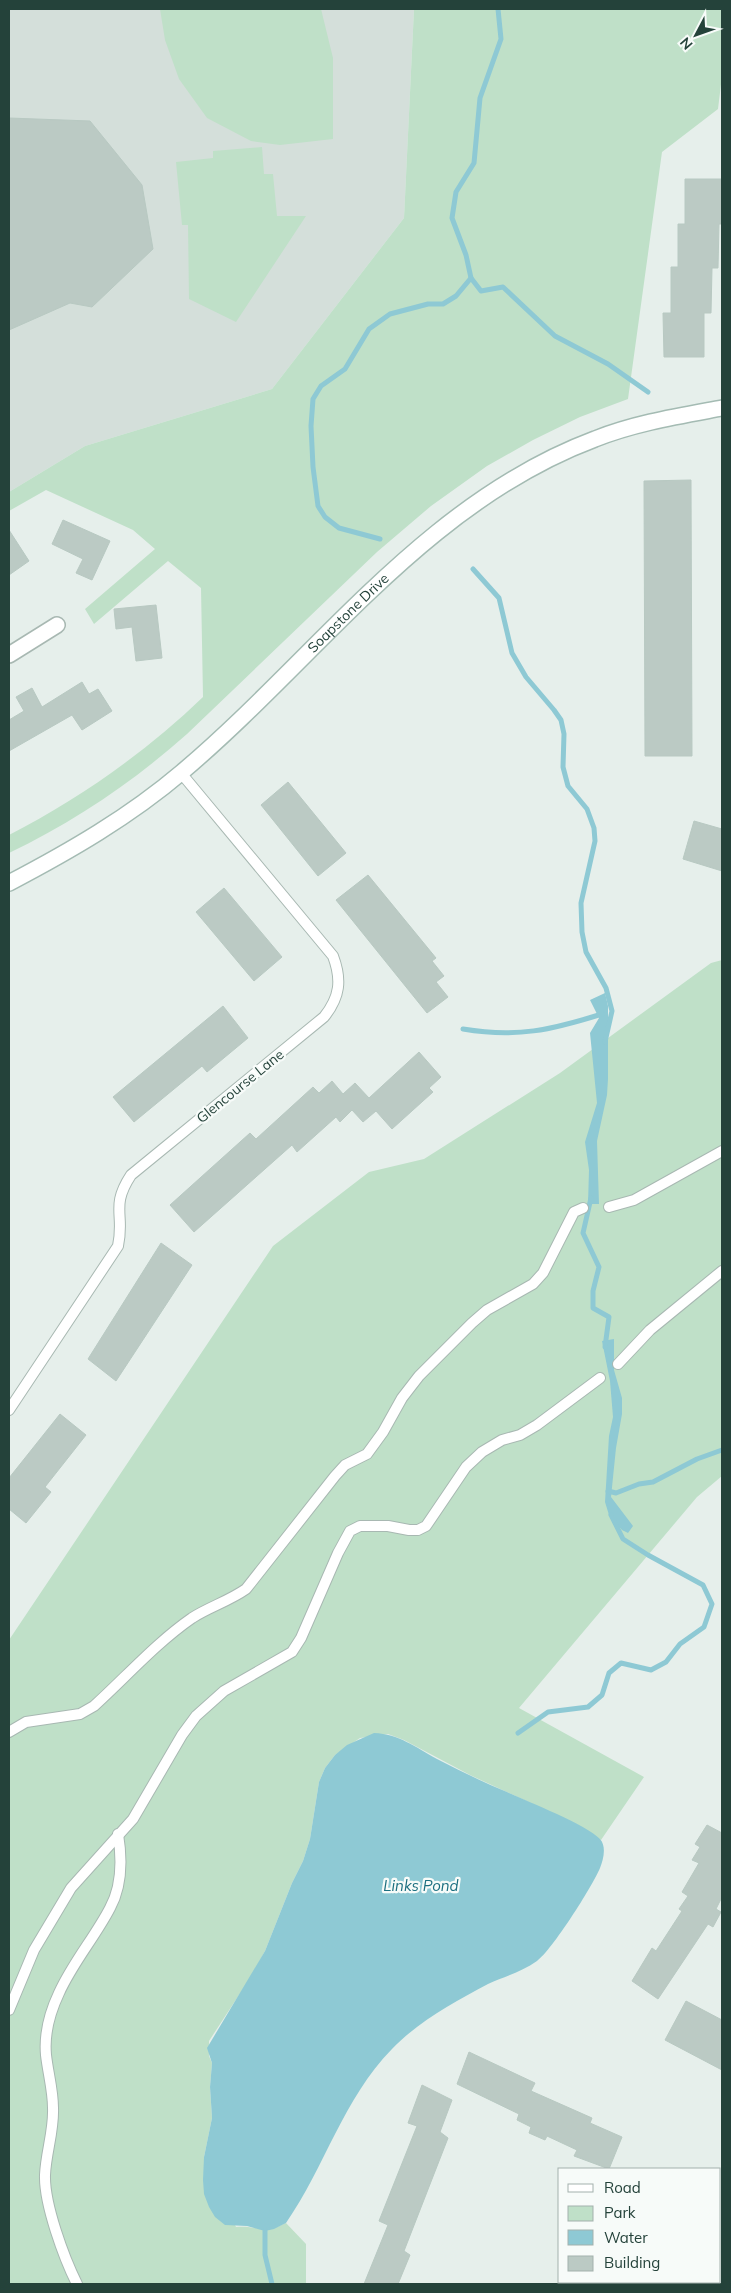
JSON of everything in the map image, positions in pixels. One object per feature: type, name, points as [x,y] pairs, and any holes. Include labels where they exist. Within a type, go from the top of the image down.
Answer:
[{"type":"street","name":"Soapstone Drive","points":[[9,883],[85,842],[135,808],[181,773],[229,730],[413,550],[476,500],[522,473],[595,438],[653,422],[722,408]]},
{"type":"street","points":[[9,654],[57,626]]},
{"type":"lane","name":"Glencourse Lane","points":[[9,1410],[118,1246],[121,1234],[118,1209],[119,1198],[131,1174],[324,1017],[333,1005],[338,992],[340,982],[333,956],[181,773]]},
{"type":"lane","points":[[609,1207],[634,1200],[722,1151]]},
{"type":"lane","points":[[9,1732],[26,1722],[80,1714],[94,1706],[178,1629],[193,1618],[233,1598],[246,1589],[335,1476],[345,1465],[367,1454],[383,1432],[402,1398],[419,1376],[487,1310],[533,1284],[543,1272],[574,1212],[583,1208]]},
{"type":"lane","points":[[618,1364],[650,1330],[722,1271]]},
{"type":"lane","points":[[9,2010],[34,1950],[70,1888],[133,1819],[182,1735],[201,1710],[224,1691],[292,1652],[301,1638],[350,1531],[360,1526],[388,1526],[418,1530],[426,1526],[466,1466],[482,1452],[502,1440],[520,1435],[537,1425],[600,1378]]},
{"type":"lane","points":[[77,2284],[65,2260],[53,2218],[45,2179],[46,2154],[52,2130],[54,2108],[51,2076],[46,2056],[46,2029],[58,1994],[76,1958],[111,1908],[118,1884],[121,1856],[118,1834]]},
{"type":"shaded area","points":[[9,9],[414,9],[404,218],[272,389],[85,446],[9,492]]},
{"type":"green space","points":[[160,9],[321,9],[333,58],[333,139],[280,145],[251,141],[207,118],[179,79],[165,40]]},
{"type":"green space","points":[[414,9],[722,9],[722,76],[718,109],[662,152],[628,399],[580,417],[533,440],[487,466],[431,506],[377,552],[167,752],[102,800],[57,828],[9,853],[9,835],[61,806],[111,773],[158,737],[203,697],[201,588],[168,561],[94,624],[85,609],[155,549],[133,530],[46,490],[9,511],[9,492],[85,446],[272,389],[404,218]]},
{"type":"green space","points":[[262,147],[264,174],[273,174],[277,216],[306,216],[236,322],[189,299],[188,225],[182,225],[176,162],[213,158],[213,151]]},
{"type":"green space","points":[[722,960],[722,1476],[697,1497],[519,1708],[644,1777],[601,1840],[578,1825],[470,1775],[404,1740],[388,1734],[360,1738],[335,1755],[325,1768],[319,1782],[310,1839],[303,1861],[292,1883],[265,1951],[252,1975],[209,2041],[209,2056],[212,2063],[210,2087],[212,2118],[204,2157],[236,2227],[266,2229],[278,2227],[286,2223],[306,2244],[306,2284],[9,2284],[9,1640],[273,1246],[369,1172],[424,1159],[560,1073],[711,963]]},
{"type":"water","points":[[605,993],[608,1006],[608,1079],[607,1095],[597,1141],[599,1204],[588,1204],[589,1170],[585,1142],[597,1103],[590,1033],[599,1018],[590,1000]]},
{"type":"water","points":[[614,1339],[614,1370],[622,1398],[622,1414],[611,1497],[633,1526],[628,1533],[622,1530],[609,1515],[605,1502],[609,1436],[613,1417],[610,1381],[602,1341]]},
{"type":"water","name":"Links Pond","points":[[374,1733],[391,1736],[407,1742],[463,1772],[583,1827],[602,1842],[604,1854],[600,1868],[581,1903],[544,1955],[531,1965],[488,1984],[450,2005],[425,2021],[392,2049],[360,2089],[300,2201],[286,2223],[265,2231],[247,2226],[225,2225],[215,2217],[204,2194],[204,2157],[212,2118],[210,2087],[212,2063],[207,2048],[265,1951],[292,1883],[303,1861],[310,1839],[319,1782],[325,1768],[335,1755],[347,1745]]},
{"type":"building","points":[[9,118],[90,121],[142,185],[153,249],[92,307],[70,303],[9,330]]},
{"type":"building","points":[[685,179],[722,179],[722,224],[719,224],[718,268],[712,268],[711,313],[704,313],[704,357],[664,357],[663,313],[671,313],[671,267],[678,267],[678,224],[685,224]]},
{"type":"building","points":[[691,480],[692,756],[645,756],[644,481]]},
{"type":"building","points":[[63,520],[110,541],[92,580],[76,573],[83,559],[52,544]]},
{"type":"building","points":[[9,530],[29,561],[9,575]]},
{"type":"building","points":[[156,605],[162,658],[136,661],[132,627],[116,629],[114,609]]},
{"type":"building","points":[[82,682],[89,694],[98,689],[112,711],[82,730],[72,715],[9,751],[9,720],[24,711],[16,697],[32,688],[42,707]]},
{"type":"building","points":[[288,782],[346,853],[318,876],[261,805]]},
{"type":"building","points":[[694,821],[722,829],[722,871],[683,859]]},
{"type":"building","points":[[368,875],[436,958],[432,961],[444,976],[436,982],[448,997],[427,1013],[336,900]]},
{"type":"building","points":[[224,888],[282,957],[254,981],[196,912]]},
{"type":"building","points":[[223,1006],[248,1038],[207,1072],[202,1066],[134,1122],[113,1097]]},
{"type":"building","points":[[419,1052],[441,1077],[429,1088],[433,1092],[392,1129],[376,1111],[363,1122],[352,1110],[340,1122],[336,1117],[297,1152],[292,1145],[194,1232],[170,1205],[250,1133],[256,1139],[313,1087],[319,1093],[332,1081],[343,1094],[355,1083],[369,1098]]},
{"type":"building","points":[[161,1243],[192,1265],[116,1381],[88,1359]]},
{"type":"building","points":[[60,1414],[86,1435],[45,1487],[51,1492],[26,1523],[9,1509],[9,1478]]},
{"type":"building","points":[[707,1825],[722,1833],[722,1897],[716,1909],[721,1912],[713,1927],[708,1924],[658,1999],[632,1981],[652,1948],[656,1951],[682,1911],[679,1909],[688,1896],[682,1892],[699,1863],[692,1860],[700,1847],[695,1844]]},
{"type":"building","points":[[686,2001],[722,2020],[722,2070],[665,2040]]},
{"type":"building","points":[[469,2052],[535,2083],[531,2091],[592,2118],[590,2123],[622,2137],[609,2168],[574,2156],[577,2150],[547,2136],[545,2140],[529,2133],[531,2127],[517,2120],[519,2114],[457,2084]]},
{"type":"building","points":[[422,2085],[452,2100],[440,2132],[448,2138],[404,2251],[410,2255],[398,2284],[364,2284],[388,2225],[379,2221],[417,2126],[408,2123]]},
{"type":"waterway","points":[[498,9],[501,39],[480,98],[474,163],[456,192],[452,218],[466,255],[471,278],[481,291],[503,287],[555,336],[608,364],[648,392]]},
{"type":"waterway","points":[[380,539],[339,528],[325,517],[318,506],[313,467],[311,426],[313,399],[321,386],[345,369],[369,329],[390,314],[428,304],[443,304],[456,296],[471,278]]},
{"type":"waterway","points":[[473,569],[499,598],[512,653],[526,677],[561,720],[564,734],[563,767],[568,786],[587,809],[594,828],[595,841],[581,903],[582,932],[586,952],[606,988],[612,1011],[605,1042]]},
{"type":"waterway","points":[[463,1029],[500,1033],[534,1031],[602,1014]]},
{"type":"waterway","points":[[591,1198],[583,1233],[599,1267],[593,1291],[593,1308],[609,1317],[605,1347]]},
{"type":"waterway","points":[[608,1491],[616,1493],[639,1484],[653,1482],[697,1459],[722,1450]]},
{"type":"waterway","points":[[518,1733],[548,1712],[588,1707],[602,1695],[609,1673],[621,1663],[651,1670],[666,1662],[680,1644],[704,1627],[712,1604],[703,1585],[623,1539],[611,1515]]},
{"type":"waterway","points":[[265,2231],[265,2255],[272,2284]]}]
